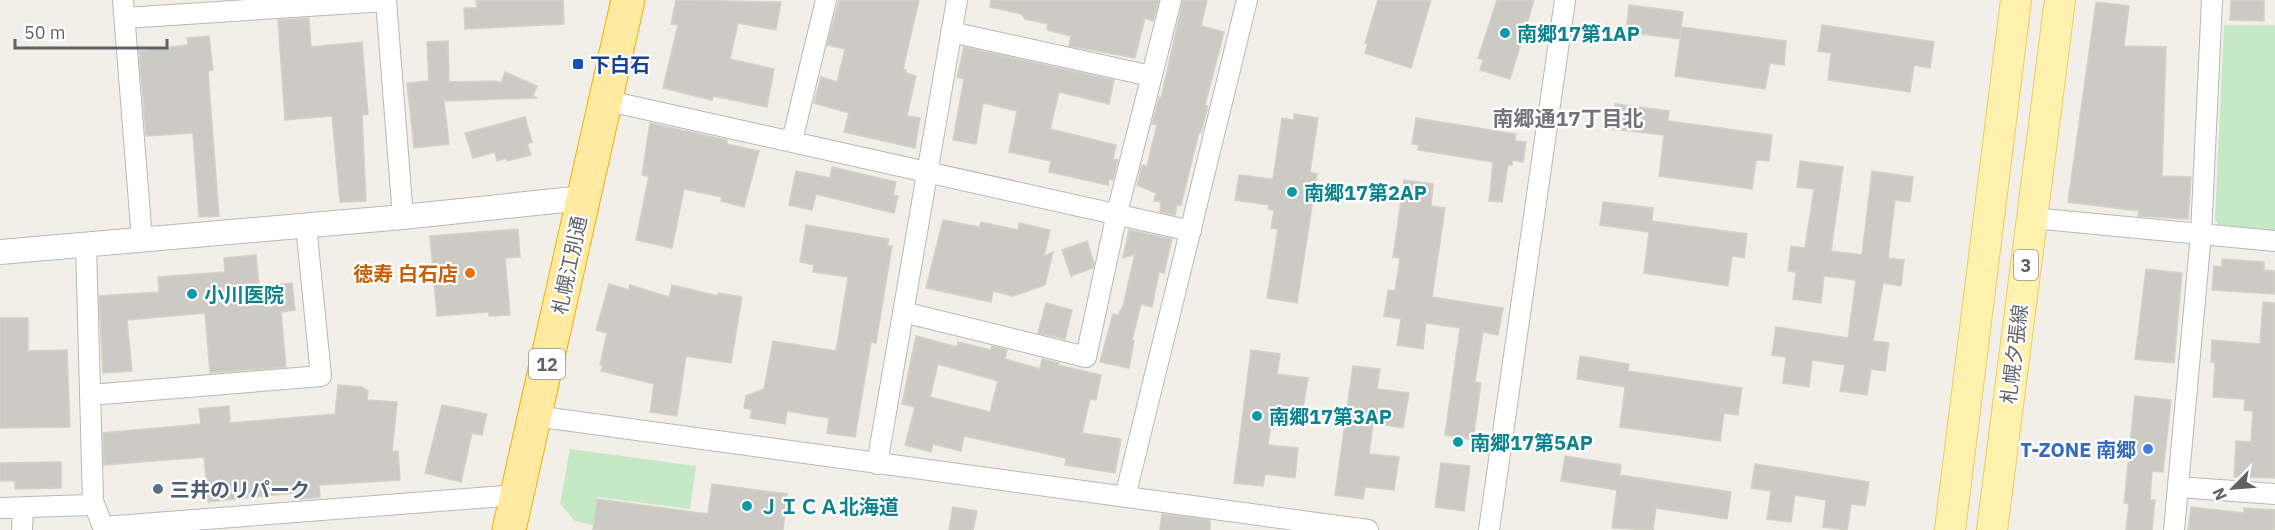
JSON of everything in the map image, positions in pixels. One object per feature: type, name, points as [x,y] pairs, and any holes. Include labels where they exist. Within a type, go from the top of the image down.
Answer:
[{"type":"highway","name":"札幌江別通","points":[[509,530],[628,0]]},
{"type":"main road","name":"3","points":[[1950,530],[2016,0]]},
{"type":"main road","name":"札幌夕張線","points":[[1992,530],[2060,0]]},
{"type":"street","points":[[792,141],[826,0]]},
{"type":"street","points":[[877,464],[957,0]]},
{"type":"street","points":[[903,312],[1086,357],[1118,213],[1171,0]]},
{"type":"street","points":[[1125,497],[1247,0]]},
{"type":"street","points":[[1489,530],[1565,0]]},
{"type":"street","points":[[2174,530],[2201,234],[2212,0]]},
{"type":"street","points":[[142,240],[124,9],[386,1],[403,217]]},
{"type":"street","points":[[951,32],[1151,76]]},
{"type":"street","points":[[604,100],[1191,231]]},
{"type":"street","points":[[0,252],[403,217],[583,198]]},
{"type":"street","points":[[2032,218],[2275,241]]},
{"type":"street","points":[[90,395],[321,376],[306,225]]},
{"type":"street","points":[[86,245],[93,501],[103,527],[517,495]]},
{"type":"street","points":[[536,416],[1125,497],[1284,525],[1368,530]]},
{"type":"street","points":[[2178,487],[2275,494]]},
{"type":"street","points":[[0,508],[88,505],[93,501]]},
{"type":"street","points":[[22,507],[22,530]]},
{"type":"green space","points":[[2224,25],[2275,25],[2275,231],[2219,225],[2215,219]]},
{"type":"green space","points":[[570,449],[696,466],[690,509],[597,497],[593,525],[575,521],[560,504]]},
{"type":"building","points":[[476,0],[563,0],[564,24],[465,29],[464,8],[477,8]]},
{"type":"building","points":[[676,0],[781,2],[776,30],[738,23],[730,59],[774,69],[767,107],[713,96],[712,100],[663,88],[678,25],[671,24]]},
{"type":"building","points":[[839,0],[919,0],[903,69],[906,73],[916,76],[907,116],[920,118],[915,148],[844,132],[849,113],[814,103],[821,77],[837,82],[845,49],[827,45]]},
{"type":"building","points":[[991,0],[1159,0],[1153,21],[1145,18],[1135,58],[1069,46],[1071,36],[1047,30],[1048,24],[1025,19],[1021,14],[990,7]]},
{"type":"building","points":[[1183,0],[1207,0],[1201,26],[1224,32],[1205,105],[1208,106],[1201,133],[1199,132],[1181,205],[1177,205],[1175,215],[1160,212],[1161,202],[1154,201],[1156,193],[1137,185],[1142,165],[1147,166],[1157,125],[1152,124],[1159,97],[1161,98]]},
{"type":"building","points":[[1378,0],[1431,0],[1411,68],[1365,53],[1368,44],[1365,43]]},
{"type":"building","name":"南郷17第1AP","points":[[1497,0],[1534,0],[1510,79],[1480,70],[1483,60],[1478,58]]},
{"type":"building","points":[[2231,0],[2264,0],[2264,21],[2230,20]]},
{"type":"building","points":[[2096,2],[2129,6],[2124,46],[2166,47],[2162,176],[2191,177],[2188,219],[2138,216],[2139,211],[2068,202]]},
{"type":"building","points":[[1629,5],[1683,12],[1680,39],[1626,32]]},
{"type":"building","points":[[309,18],[311,47],[362,42],[368,114],[362,115],[366,201],[340,202],[332,116],[285,120],[278,20]]},
{"type":"building","points":[[1822,25],[1934,42],[1930,68],[1914,65],[1910,92],[1828,80],[1831,53],[1818,51]]},
{"type":"building","points":[[1682,27],[1786,41],[1784,65],[1770,63],[1765,89],[1675,76]]},
{"type":"building","points":[[209,36],[213,70],[208,71],[219,216],[199,217],[193,133],[146,136],[139,51],[188,45],[187,38]]},
{"type":"building","points":[[448,41],[449,82],[495,81],[501,83],[505,72],[537,86],[533,96],[537,98],[444,101],[449,144],[414,148],[407,83],[429,81],[427,42]]},
{"type":"building","points":[[964,47],[1114,80],[1109,104],[1059,92],[1050,129],[1116,145],[1113,159],[1118,160],[1113,180],[1109,179],[1108,185],[1049,172],[1051,161],[1009,152],[1017,111],[983,103],[976,144],[953,140],[964,79],[957,77]]},
{"type":"building","points":[[1615,104],[1669,111],[1668,121],[1772,135],[1769,161],[1756,160],[1752,189],[1659,176],[1664,135],[1612,129]]},
{"type":"building","name":"南郷17第2AP","points":[[1294,114],[1318,118],[1310,172],[1317,174],[1297,303],[1267,298],[1278,229],[1271,228],[1274,210],[1268,209],[1269,205],[1235,200],[1239,175],[1273,179],[1282,118],[1294,120]]},
{"type":"building","points":[[525,117],[532,142],[527,144],[531,155],[497,161],[495,152],[473,158],[465,133]]},
{"type":"building","points":[[1416,118],[1516,134],[1515,141],[1526,142],[1523,162],[1512,160],[1512,165],[1508,165],[1502,202],[1489,201],[1493,162],[1418,150],[1419,145],[1412,144]]},
{"type":"building","points":[[650,123],[727,140],[727,144],[759,151],[744,207],[721,201],[722,197],[684,189],[672,248],[636,240],[649,176],[642,175]]},
{"type":"building","points":[[1800,161],[1843,167],[1831,251],[1862,255],[1872,171],[1913,177],[1910,202],[1895,200],[1888,258],[1904,260],[1901,286],[1883,283],[1873,341],[1889,343],[1885,371],[1871,369],[1867,395],[1840,391],[1845,365],[1812,360],[1809,387],[1783,383],[1786,357],[1772,355],[1776,327],[1848,338],[1856,280],[1824,276],[1821,303],[1793,299],[1796,272],[1788,271],[1791,246],[1805,248],[1814,189],[1797,187]]},
{"type":"building","points":[[832,167],[896,182],[893,195],[898,196],[894,213],[816,194],[812,210],[789,205],[796,171],[830,178]]},
{"type":"building","points":[[1404,180],[1433,184],[1431,206],[1445,208],[1432,297],[1503,308],[1498,335],[1483,332],[1475,382],[1481,383],[1473,440],[1445,435],[1460,328],[1426,323],[1423,349],[1397,345],[1401,319],[1384,316],[1388,290],[1395,291],[1400,258],[1393,257]]},
{"type":"building","points":[[1603,202],[1653,208],[1652,221],[1747,234],[1744,258],[1732,256],[1728,286],[1644,273],[1649,232],[1600,225]]},
{"type":"building","points":[[943,220],[979,227],[981,222],[1018,230],[1019,223],[1050,230],[1044,256],[1053,252],[1045,285],[1013,296],[993,291],[991,302],[926,288]]},
{"type":"building","points":[[806,225],[889,239],[887,246],[892,246],[876,343],[871,342],[855,437],[827,433],[829,418],[787,411],[785,424],[750,418],[752,410],[744,408],[746,396],[764,389],[773,341],[836,351],[848,277],[813,272],[814,265],[800,262]]},
{"type":"building","points":[[518,229],[520,257],[505,258],[510,315],[489,316],[489,312],[437,316],[430,236]]},
{"type":"building","points":[[1129,230],[1172,239],[1164,273],[1159,272],[1152,307],[1141,304],[1132,340],[1134,341],[1129,368],[1100,362],[1113,314],[1118,315],[1123,306],[1135,254],[1123,258]]},
{"type":"building","points":[[1087,241],[1094,263],[1093,268],[1071,276],[1062,250]]},
{"type":"building","points":[[256,255],[259,286],[292,283],[295,310],[281,312],[286,367],[210,373],[205,313],[127,320],[132,371],[103,373],[99,296],[159,292],[158,277],[225,272],[224,258]]},
{"type":"building","points":[[2222,259],[2264,262],[2264,270],[2275,271],[2275,294],[2212,290],[2214,266],[2222,267]]},
{"type":"building","points":[[2146,269],[2182,273],[2174,363],[2135,359]]},
{"type":"building","points":[[609,284],[629,290],[630,285],[669,297],[672,285],[718,296],[718,293],[742,297],[731,363],[686,356],[677,416],[650,412],[654,384],[601,371],[603,365],[600,365],[607,333],[596,330]]},
{"type":"building","points":[[2263,302],[2275,303],[2275,478],[2234,477],[2236,441],[2251,442],[2253,411],[2244,410],[2245,399],[2213,397],[2215,363],[2211,362],[2212,340],[2260,344]]},
{"type":"building","points":[[1046,303],[1072,310],[1065,339],[1038,333]]},
{"type":"building","points":[[0,318],[28,318],[28,351],[67,350],[70,427],[0,428]]},
{"type":"building","points":[[916,336],[957,347],[958,342],[991,350],[992,346],[1007,350],[1005,359],[1040,369],[1042,359],[1101,375],[1096,400],[1090,399],[1082,433],[1121,439],[1115,473],[1065,465],[1066,458],[964,436],[961,451],[933,444],[931,452],[905,445],[915,407],[902,404]],"holes":[[[938,364],[998,381],[990,412],[930,397]]]},
{"type":"building","name":"南郷17第3AP","points":[[1251,350],[1280,354],[1277,374],[1308,378],[1302,414],[1273,410],[1268,445],[1298,448],[1295,478],[1265,474],[1263,486],[1234,483]]},
{"type":"building","points":[[1580,356],[1629,364],[1628,371],[1742,388],[1738,415],[1724,413],[1720,441],[1620,427],[1625,387],[1577,379]]},
{"type":"building","points":[[1353,366],[1380,369],[1377,389],[1409,393],[1403,428],[1373,423],[1369,454],[1399,457],[1394,490],[1365,487],[1363,499],[1335,495]]},
{"type":"building","points":[[338,385],[362,387],[368,391],[367,400],[397,402],[392,452],[398,451],[400,480],[319,485],[320,497],[294,500],[294,493],[208,502],[204,457],[104,465],[103,433],[201,424],[199,409],[229,406],[230,423],[335,414]]},
{"type":"building","name":"T-ZONE 南郷","points":[[2135,396],[2171,400],[2163,472],[2152,471],[2150,500],[2155,500],[2152,530],[2126,530],[2129,504],[2124,503]]},
{"type":"building","points":[[442,405],[487,414],[482,435],[472,433],[461,482],[425,473]]},
{"type":"building","points":[[1565,456],[1621,465],[1620,475],[1731,492],[1727,519],[1656,508],[1653,530],[1612,528],[1617,490],[1561,481]]},
{"type":"building","points":[[61,462],[61,488],[15,489],[15,481],[0,481],[0,463]]},
{"type":"building","points":[[1441,463],[1470,466],[1464,511],[1435,507]]},
{"type":"building","points":[[1755,464],[1869,482],[1865,506],[1851,504],[1847,530],[1823,527],[1826,500],[1795,495],[1791,522],[1767,519],[1771,491],[1751,488]]},
{"type":"building","name":"ＪＩＣＡ北海道","points":[[712,484],[787,494],[783,530],[593,530],[597,499],[708,514]]},
{"type":"building","points":[[953,507],[977,511],[973,530],[949,530]]},
{"type":"building","points":[[2191,507],[2244,513],[2244,508],[2275,510],[2275,530],[2188,530]]},
{"type":"building","points":[[1162,514],[1210,520],[1210,530],[1160,530]]},
{"type":"place","name":"南郷17第1AP","points":[[1505,33]]},
{"type":"place","name":"下白石","points":[[578,64]]},
{"type":"place","name":"南郷17第2AP","points":[[1292,192]]},
{"type":"place","name":"徳寿 白石店","points":[[470,273]]},
{"type":"place","name":"小川医院","points":[[192,294]]},
{"type":"place","name":"南郷17第3AP","points":[[1257,416]]},
{"type":"place","name":"南郷17第5AP","points":[[1458,442]]},
{"type":"place","name":"T-ZONE 南郷","points":[[2148,449]]},
{"type":"place","name":"三井のリパーク","points":[[158,489]]},
{"type":"place","name":"ＪＩＣＡ北海道","points":[[747,506]]},
{"type":"district","name":"南郷通17丁目北","points":[[1568,118]]}]
